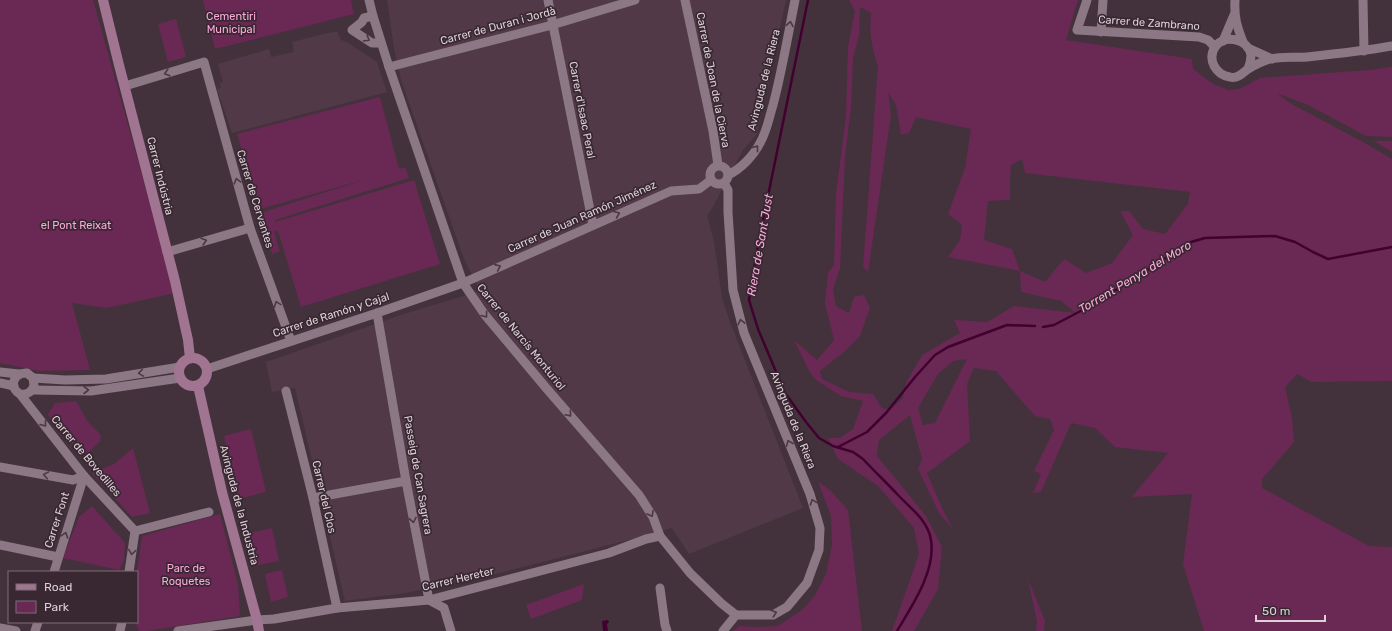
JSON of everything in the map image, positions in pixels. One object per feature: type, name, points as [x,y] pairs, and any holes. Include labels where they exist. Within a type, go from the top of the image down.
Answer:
[{"type":"street","name":"Carrer Indústria","points":[[103,0],[175,281],[188,340],[190,358]]},
{"type":"street","name":"Carrer de Narcís Monturiol","points":[[369,0],[389,67],[462,283],[485,315],[639,495],[654,517],[660,536],[690,573],[721,603],[736,615]]},
{"type":"street","name":"Carrer d'Isaac Peral","points":[[548,0],[593,225]]},
{"type":"street","name":"Carrer de Duran i Jordà","points":[[389,67],[552,25],[635,0]]},
{"type":"street","name":"Carrer de Joan de la Cierva","points":[[685,0],[713,131],[718,165]]},
{"type":"street","name":"Avinguda de la Riera","points":[[736,615],[773,615],[787,607],[808,583],[819,550],[820,528],[815,508],[744,333],[733,290],[728,190],[726,179],[738,170],[760,144],[766,129],[776,93],[795,0]]},
{"type":"street","name":"Carrer de Zambrano","points":[[1087,0],[1077,30],[1199,37],[1208,40],[1215,47]]},
{"type":"street","points":[[1101,32],[1103,0]]},
{"type":"street","points":[[1235,0],[1234,13],[1237,27],[1251,54],[1251,62],[1248,69]]},
{"type":"street","points":[[1363,0],[1364,51]]},
{"type":"street","points":[[1223,41],[1234,13]]},
{"type":"street","points":[[373,16],[364,18],[362,22],[349,31],[372,43],[381,42]]},
{"type":"street","points":[[1272,59],[1236,39],[1223,41],[1215,47],[1212,54],[1214,67],[1224,76],[1231,78],[1237,77],[1248,69],[1272,59],[1364,51],[1392,46]]},
{"type":"street","name":"Carrer de Cervantes","points":[[125,86],[204,62],[250,228],[291,341]]},
{"type":"street","points":[[715,166],[721,166],[726,169],[726,179],[718,184],[711,180],[710,171],[715,166]]},
{"type":"street","name":"Carrer de Juan Ramón Jiménez","points":[[462,283],[671,191],[699,189],[711,180]]},
{"type":"street","points":[[167,252],[250,228]]},
{"type":"street","name":"Carrer de Ramón y Cajal","points":[[207,369],[377,313],[462,283]]},
{"type":"street","name":"Passeig de Can Sagrera","points":[[377,313],[406,482],[429,600]]},
{"type":"street","points":[[190,358],[201,360],[207,369],[208,373],[205,381],[198,386],[187,385],[180,378],[180,367],[190,358]]},
{"type":"street","points":[[0,372],[18,374],[27,373],[33,378],[83,381],[106,379],[180,367]]},
{"type":"street","points":[[18,374],[15,377],[14,386],[20,394],[29,393],[33,390],[91,391],[180,378]]},
{"type":"street","points":[[33,378],[33,390]]},
{"type":"street","points":[[0,383],[14,386]]},
{"type":"street","name":"Avinguda de la Industria","points":[[198,386],[222,492],[258,620],[259,631]]},
{"type":"street","name":"Carrer del Clos","points":[[286,391],[313,498],[337,608]]},
{"type":"street","name":"Carrer de Bovedilles","points":[[20,394],[84,476],[135,531]]},
{"type":"street","points":[[0,467],[73,480],[84,476]]},
{"type":"street","name":"Carrer Font","points":[[54,571],[84,476]]},
{"type":"street","points":[[313,498],[406,482]]},
{"type":"street","points":[[129,571],[135,531],[209,512]]},
{"type":"street","name":"Carrer Hereter","points":[[178,631],[274,619],[337,608],[429,600],[609,553],[646,539],[660,536]]},
{"type":"street","points":[[0,545],[58,558]]},
{"type":"street","points":[[660,588],[667,631]]},
{"type":"street","points":[[429,600],[444,608],[451,631]]},
{"type":"street","points":[[723,631],[736,615]]},
{"type":"street","points":[[0,628],[16,631]]},
{"type":"shaded area","points":[[387,0],[786,0],[757,134],[743,150],[709,214],[707,215],[714,242],[722,298],[803,508],[689,554],[672,528],[484,577],[405,593],[345,601],[295,388],[272,392],[266,362],[407,313],[480,291],[464,259],[401,80],[394,48]]},
{"type":"shaded area","points":[[337,31],[341,40],[347,42],[377,62],[387,92],[232,133],[217,89],[221,88],[220,83],[223,82],[218,64],[269,49],[271,57],[294,52],[292,42]]},
{"type":"shaded area","points":[[608,620],[608,631],[603,631],[602,621]]},
{"type":"green space","name":"el Pont Reixat","points":[[0,0],[93,0],[175,293],[107,308],[72,303],[90,370],[39,371],[0,363]]},
{"type":"green space","name":"Cementiri Municipal","points":[[203,0],[351,0],[354,14],[215,49]]},
{"type":"green space","points":[[849,0],[1078,0],[1066,40],[1192,59],[1193,69],[1213,84],[1228,90],[1239,89],[1260,78],[1392,67],[1392,137],[1366,136],[1308,105],[1277,93],[1290,103],[1392,159],[1392,381],[1312,382],[1297,374],[1285,387],[1292,418],[1294,442],[1262,479],[1262,488],[1369,546],[1392,547],[1392,631],[1204,631],[1183,564],[1192,494],[1132,497],[1168,453],[1115,447],[1095,428],[1071,423],[1041,492],[1033,493],[1041,474],[1034,471],[1054,430],[1050,419],[1035,416],[996,371],[974,368],[967,384],[970,441],[927,473],[953,529],[939,513],[918,469],[922,459],[910,415],[879,440],[877,456],[926,516],[942,547],[938,589],[914,631],[892,631],[919,554],[914,528],[878,486],[838,459],[828,438],[840,438],[853,429],[863,401],[841,396],[816,380],[809,371],[794,340],[817,360],[834,340],[825,303],[828,273],[834,265],[836,194],[846,116],[848,47],[855,11]],"holes":[[[860,7],[871,13],[870,27],[874,53],[878,66],[863,267],[868,272],[891,115],[888,92],[896,105],[901,135],[909,133],[916,117],[971,129],[965,168],[948,214],[962,225],[960,240],[948,257],[1020,271],[1021,292],[1061,301],[1076,313],[1014,306],[987,322],[954,320],[960,333],[922,355],[906,383],[903,398],[890,410],[882,408],[873,394],[849,392],[822,379],[820,371],[845,351],[860,336],[870,308],[864,295],[854,297],[849,313],[836,306],[833,290],[840,268],[845,157],[851,106],[853,58],[859,35]],[[1022,159],[1025,173],[1190,192],[1188,204],[1165,234],[1143,229],[1129,211],[1120,211],[1133,235],[1112,263],[1086,273],[1064,259],[1045,282],[1020,271],[1012,249],[984,240],[988,201],[1010,200],[1011,165]],[[967,359],[935,423],[923,425],[918,408],[938,374],[953,361]]]},
{"type":"green space","points":[[176,19],[186,57],[168,62],[158,24]]},
{"type":"green space","points":[[380,97],[399,169],[405,167],[409,178],[275,220],[275,222],[414,180],[440,264],[301,307],[278,231],[274,232],[280,251],[272,254],[260,213],[367,179],[260,209],[237,134]]},
{"type":"green space","points":[[1374,141],[1392,141],[1392,152]]},
{"type":"green space","points":[[76,401],[88,422],[101,435],[100,441],[84,457],[48,415],[55,403]]},
{"type":"green space","points":[[251,429],[266,492],[239,499],[224,436]]},
{"type":"green space","points":[[133,448],[150,513],[132,517],[92,473],[114,464]]},
{"type":"green space","points":[[818,481],[831,491],[848,510],[862,631],[733,631],[739,626],[778,626],[802,610],[815,595],[826,574],[832,545],[831,516]]},
{"type":"green space","points":[[92,506],[125,543],[124,560],[119,570],[63,558],[79,517]]},
{"type":"green space","name":"Parc de Roquetes","points":[[220,514],[238,585],[240,616],[148,631],[139,631],[135,623],[138,623],[137,571],[142,536]]},
{"type":"green space","points":[[272,528],[279,561],[258,565],[249,533]]},
{"type":"green space","points":[[282,570],[288,597],[271,602],[265,574]]},
{"type":"green space","points":[[1028,579],[1045,621],[1044,631],[1036,631],[1037,622]]},
{"type":"green space","points":[[584,584],[582,600],[531,619],[526,605]]},
{"type":"waterway","name":"Riera de Sant Just","points":[[808,0],[758,245],[749,300],[758,329],[785,393],[806,422],[819,438],[833,446],[853,452],[863,459],[918,515],[926,526],[931,540],[932,552],[930,564],[922,588],[897,631]]},
{"type":"waterway","name":"Torrent Penya del Moro","points":[[1043,327],[1054,325],[1094,304],[1191,242],[1205,238],[1275,236],[1295,242],[1328,259],[1392,247]]},
{"type":"waterway","name":"Torrent Penya del Moro","points":[[838,447],[867,432],[886,413],[935,355],[948,347],[1007,325],[1035,326]]}]
